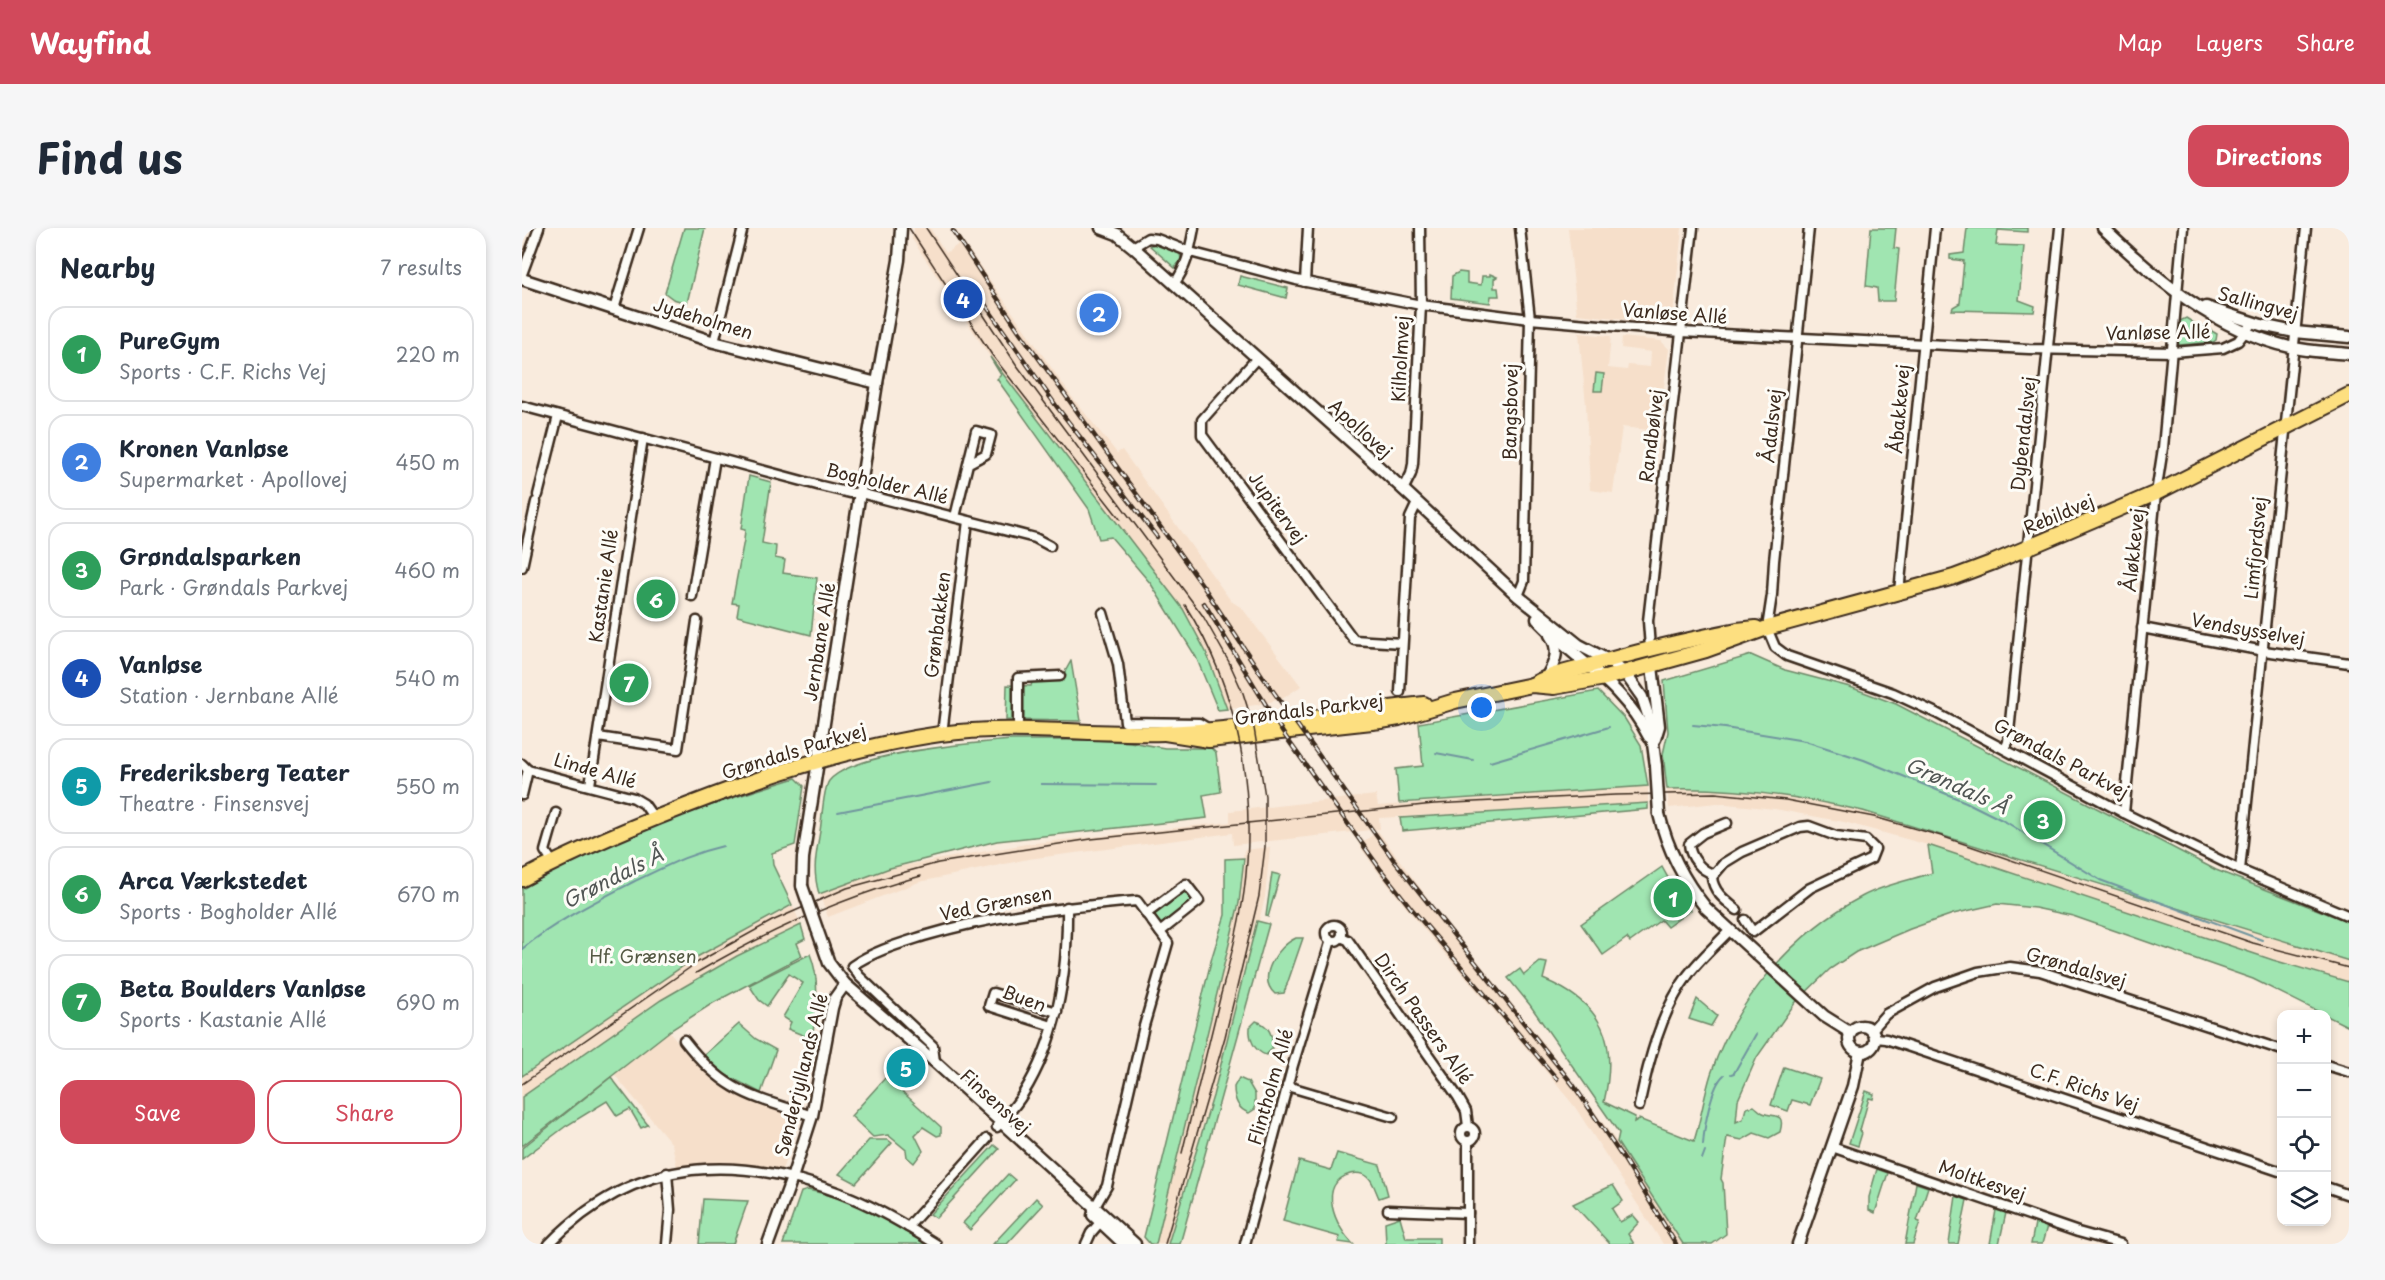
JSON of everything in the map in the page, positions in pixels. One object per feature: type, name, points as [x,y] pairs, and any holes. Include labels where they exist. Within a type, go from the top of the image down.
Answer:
[{"type":"main road","name":"Rebildvej","points":[[1767,628],[1954,577],[2028,548],[2156,493],[2349,395]]},
{"type":"main road","name":"Grøndals Parkvej","points":[[1165,733],[1209,740],[1357,718],[1532,685],[1554,687],[1605,678],[1652,666],[1740,639],[1767,628]]},
{"type":"main road","name":"Grøndals Parkvej","points":[[1532,685],[1547,676],[1650,648],[1737,630],[1767,628]]},
{"type":"main road","points":[[1650,648],[1652,666]]},
{"type":"main road","name":"Grøndals Parkvej","points":[[522,879],[602,839],[654,818],[819,760],[894,742],[942,734],[1017,730],[1165,733],[1357,718]]},
{"type":"street","points":[[522,277],[539,228]]},
{"type":"street","points":[[614,309],[639,228]]},
{"type":"street","points":[[714,342],[743,228]]},
{"type":"street","name":"Jernbane Allé","points":[[834,970],[826,956],[802,886],[801,874],[888,314],[899,260],[901,228]]},
{"type":"street","points":[[1101,228],[1117,234],[1133,247]]},
{"type":"street","points":[[1174,284],[1182,273],[1190,252],[1194,228]]},
{"type":"street","points":[[1305,282],[1308,228]]},
{"type":"street","name":"Kilholmvej","points":[[1403,490],[1412,474],[1420,306],[1420,228]]},
{"type":"street","name":"Bangsbovej","points":[[1520,228],[1530,319],[1524,581],[1520,598]]},
{"type":"street","name":"Randbølvej","points":[[1650,648],[1648,621],[1693,228]]},
{"type":"street","name":"Ådalsvej","points":[[1767,628],[1809,228]]},
{"type":"street","name":"Åbakkevej","points":[[1899,592],[1935,228]]},
{"type":"street","name":"Dybendalsvej","points":[[2005,749],[2008,742],[2034,499],[2060,228]]},
{"type":"street","name":"Sallingvej","points":[[2103,228],[2176,291],[2220,321],[2246,333],[2292,348],[2349,354]]},
{"type":"street","name":"Åløkkevej","points":[[2124,813],[2156,493],[2163,448],[2183,228]]},
{"type":"street","name":"Limfjordsvej","points":[[2240,870],[2306,228]]},
{"type":"street","name":"Vanløse Allé","points":[[1133,247],[1148,238],[1157,239],[1190,252],[1305,282],[1420,306],[1530,319],[1681,332],[1923,345],[2172,352],[2223,348],[2238,341],[2252,323]]},
{"type":"street","name":"Apollovej","points":[[1133,247],[1520,598],[1579,645],[1608,660],[1625,673]]},
{"type":"street","name":"Jydeholmen","points":[[522,277],[714,342],[877,383]]},
{"type":"street","name":"Sallingvej","points":[[2195,303],[2252,323],[2295,332],[2349,337]]},
{"type":"street","name":"Jupitervej","points":[[1257,358],[1203,420],[1202,435],[1354,640],[1402,643]]},
{"type":"street","name":"Bogholder Allé","points":[[522,406],[850,493],[860,493],[1035,538],[1050,546]]},
{"type":"street","points":[[522,567],[558,416]]},
{"type":"street","name":"Kastanie Allé","points":[[590,785],[643,438]]},
{"type":"street","points":[[692,596],[715,458]]},
{"type":"street","points":[[955,517],[969,463]]},
{"type":"street","points":[[1400,692],[1410,518],[1417,503]]},
{"type":"street","name":"Grønbakken","points":[[942,734],[968,521]]},
{"type":"street","name":"Apollovej","points":[[1520,598],[1556,643],[1556,656],[1547,676]]},
{"type":"street","name":"Grøndals Parkvej","points":[[1103,613],[1118,664],[1125,722],[1199,723],[1209,729]]},
{"type":"street","points":[[598,737],[678,749],[697,621]]},
{"type":"street","name":"Apollovej","points":[[1542,625],[1587,666]]},
{"type":"street","name":"Grøndals Parkvej","points":[[1767,628],[1775,647],[1787,656],[1893,693],[1936,713],[2124,813],[2240,870],[2349,916]]},
{"type":"street","name":"Vendsysselvej","points":[[2142,628],[2264,651],[2349,663]]},
{"type":"street","points":[[1587,666],[1605,678],[1631,705],[1653,745]]},
{"type":"street","points":[[1652,666],[1659,726],[1653,745]]},
{"type":"street","points":[[1625,673],[1642,698],[1650,721],[1659,814],[1674,861],[1683,877],[1706,908],[1824,1016],[1851,1033]]},
{"type":"street","points":[[1018,722],[1018,678],[1060,676]]},
{"type":"street","points":[[522,795],[525,767]]},
{"type":"street","name":"Linde Allé","points":[[525,767],[634,798],[644,804],[654,818]]},
{"type":"street","points":[[553,863],[545,851],[556,813]]},
{"type":"street","points":[[1713,874],[1700,867],[1689,851],[1689,844],[1703,833],[1727,823]]},
{"type":"street","points":[[1737,910],[1715,889],[1712,879],[1713,874],[1724,863],[1742,852],[1800,827],[1809,826],[1836,836],[1866,840],[1873,845],[1872,859],[1810,888],[1742,941]]},
{"type":"street","points":[[1093,1210],[1107,1186],[1144,1026],[1167,943],[1160,932],[1199,901],[1186,884],[1146,914]]},
{"type":"street","name":"Ved Grænsen","points":[[852,966],[890,947],[937,932],[1010,915],[1067,907],[1137,901],[1160,932]]},
{"type":"street","name":"Buen","points":[[999,1125],[1023,1095],[1039,1063],[1057,1012],[1066,961],[1067,907]]},
{"type":"street","points":[[1745,920],[1753,932]]},
{"type":"street","points":[[1332,925],[1336,925],[1341,929],[1341,937],[1331,940],[1326,932],[1332,925]]},
{"type":"street","points":[[1639,1106],[1652,1050],[1677,995],[1688,975],[1730,930]]},
{"type":"street","name":"Dirch Passers Allé","points":[[1341,937],[1348,940],[1458,1096],[1466,1111],[1468,1126],[1475,1133],[1468,1141],[1467,1213]]},
{"type":"street","name":"Flintholm Allé","points":[[1245,1244],[1287,1086],[1331,940]]},
{"type":"street","name":"Finsensvej","points":[[852,966],[859,976],[933,1046],[933,1064]]},
{"type":"street","name":"Grøndalsvej","points":[[1873,1035],[1886,1014],[1935,987],[1978,972],[2010,967],[2040,971],[2277,1048]]},
{"type":"street","name":"Finsensvej","points":[[834,970],[859,1002],[933,1064],[1103,1219],[1135,1244]]},
{"type":"street","name":"Sønderjyllands Allé","points":[[768,1244],[812,1116],[832,1008],[835,998],[845,984]]},
{"type":"street","name":"Buen","points":[[1052,1026],[989,1006],[993,993],[1057,1012]]},
{"type":"street","points":[[1861,1027],[1873,1035],[1873,1045],[1869,1050],[1860,1052],[1850,1045],[1851,1033],[1861,1027]]},
{"type":"street","name":"C.F. Richs Vej","points":[[1873,1035],[2277,1170]]},
{"type":"street","points":[[684,1040],[702,1063],[729,1086],[744,1094],[812,1116]]},
{"type":"street","points":[[1798,1244],[1853,1086],[1860,1052]]},
{"type":"street","points":[[2331,1067],[2349,1072]]},
{"type":"street","points":[[1287,1086],[1393,1117]]},
{"type":"street","points":[[908,1227],[987,1139]]},
{"type":"street","name":"Moltkesvej","points":[[1832,1147],[2078,1232],[2121,1244]]},
{"type":"street","points":[[549,1244],[596,1203],[633,1184],[667,1173],[696,1169],[734,1169],[792,1178],[853,1198],[936,1244]]},
{"type":"street","points":[[667,1173],[670,1210],[667,1244]]},
{"type":"street","points":[[2331,1189],[2349,1195]]},
{"type":"street","points":[[1388,1210],[1467,1213],[1468,1244]]},
{"type":"street","points":[[1086,1244],[1091,1233],[1103,1219]]},
{"type":"street","name":"Finsensvej","points":[[1103,1219],[1124,1244]]},
{"type":"shaded area","points":[[914,228],[930,228],[946,253],[959,244],[951,232],[954,229],[1072,397],[1117,453],[1122,450],[1231,601],[1242,608],[1301,686],[1282,699],[1227,709],[1206,652],[1183,609],[990,357],[912,239]]},
{"type":"shaded area","points":[[1568,228],[1682,228],[1673,316],[1663,323],[1577,314]]},
{"type":"shaded area","points":[[1579,333],[1611,336],[1608,368],[1627,370],[1628,365],[1650,367],[1651,352],[1621,348],[1622,337],[1661,341],[1669,349],[1658,431],[1622,427],[1613,493],[1590,490],[1586,405]]},
{"type":"shaded area","points":[[1648,786],[1648,803],[1379,818],[1380,829],[1233,845],[1232,833],[1028,859],[919,882],[828,917],[819,894],[890,868],[1026,844],[1230,822],[1230,811],[1376,795],[1378,806]]},
{"type":"shaded area","points":[[1667,789],[1715,789],[1793,797],[1831,803],[1891,818],[2091,883],[2349,961],[2349,982],[2178,930],[1928,845],[1844,822],[1775,809],[1717,803],[1669,808]]},
{"type":"shaded area","points":[[1378,831],[1437,911],[1553,1055],[1617,1142],[1683,1244],[1663,1244],[1575,1107],[1378,872],[1359,845]]},
{"type":"shaded area","points":[[1270,847],[1265,897],[1259,921],[1269,924],[1236,1040],[1229,1038],[1168,1244],[1156,1244],[1239,903],[1244,850]]},
{"type":"shaded area","points":[[793,906],[801,925],[737,956],[660,1000],[522,1096],[522,1077],[695,958]]},
{"type":"shaded area","points":[[669,1031],[693,1060],[725,1085],[745,1098],[801,1117],[782,1170],[734,1164],[677,1167],[672,1144],[614,1074]]},
{"type":"green space","points":[[684,228],[705,228],[687,303],[673,299],[665,293]]},
{"type":"green space","points":[[1871,228],[1896,228],[1894,248],[1899,249],[1894,301],[1878,301],[1877,288],[1866,286]]},
{"type":"green space","points":[[1967,228],[2027,228],[2027,232],[1998,230],[1996,245],[2024,246],[2019,300],[2035,306],[2034,312],[1952,310],[1960,303],[1964,261],[1950,259],[1950,255],[1964,253]]},
{"type":"green space","points":[[1154,244],[1180,254],[1181,259],[1175,268],[1150,246]]},
{"type":"green space","points":[[1459,272],[1467,273],[1467,283],[1481,285],[1482,276],[1490,276],[1490,274],[1497,277],[1494,279],[1494,288],[1498,288],[1499,296],[1491,296],[1490,303],[1451,298],[1452,276]]},
{"type":"green space","points":[[1240,276],[1288,288],[1286,298],[1238,285]]},
{"type":"green space","points":[[2186,318],[2217,334],[2216,340],[2180,345],[2177,342],[2180,321]]},
{"type":"green space","points":[[990,357],[1183,609],[1206,652],[1227,709],[1218,710],[1196,657],[1151,584],[1111,537],[1099,539],[1089,509],[997,379],[1001,375]]},
{"type":"green space","points":[[1596,373],[1604,374],[1602,391],[1594,391]]},
{"type":"green space","points":[[749,476],[771,482],[762,543],[776,546],[775,558],[785,560],[783,573],[817,578],[811,635],[737,616],[739,604],[732,603],[744,540],[745,530],[741,529]]},
{"type":"green space","points":[[1751,655],[1785,670],[1850,687],[1896,704],[2216,870],[2349,922],[2349,961],[1863,811],[1766,794],[1716,789],[1667,789],[1663,754],[1668,732],[1664,681]]},
{"type":"green space","points":[[1071,661],[1081,721],[1006,720],[1007,685],[1031,686],[1033,679],[1062,677]]},
{"type":"green space","points":[[1598,691],[1625,719],[1641,745],[1648,786],[1399,803],[1396,769],[1423,766],[1419,723]]},
{"type":"green space","points":[[1011,740],[1091,740],[1130,742],[1165,748],[1211,748],[1216,753],[1221,792],[1203,795],[1207,818],[997,841],[890,868],[819,894],[815,862],[824,797],[829,781],[842,771],[887,756]]},
{"type":"green space","name":"Hf. Grænsen","points":[[796,778],[804,786],[795,845],[772,853],[773,865],[792,905],[695,958],[522,1076],[522,889],[621,840],[725,801]]},
{"type":"green space","points":[[1648,803],[1648,809],[1402,831],[1400,818]]},
{"type":"green space","points":[[1928,845],[2273,960],[2349,982],[2349,1027],[2331,1018],[2331,1010],[2315,1010],[2253,979],[2073,916],[2035,908],[1997,904],[1953,914],[1856,952],[1830,969],[1795,1003],[1757,1057],[1738,1100],[1736,1122],[1743,1119],[1746,1108],[1754,1106],[1763,1113],[1780,1118],[1780,1132],[1769,1138],[1754,1133],[1742,1140],[1727,1137],[1721,1179],[1726,1234],[1712,1244],[1683,1244],[1617,1142],[1619,1133],[1530,1005],[1508,978],[1520,969],[1524,975],[1540,962],[1547,963],[1543,979],[1580,1000],[1593,1013],[1602,1027],[1609,1061],[1604,1102],[1635,1117],[1634,1122],[1639,1119],[1694,1141],[1711,1074],[1722,1047],[1735,1020],[1770,971],[1791,949],[1838,911],[1879,889],[1932,873]]},
{"type":"green space","points":[[1244,858],[1239,903],[1156,1244],[1150,1244],[1144,1237],[1212,957],[1225,915],[1225,859]]},
{"type":"green space","points":[[1662,867],[1691,910],[1667,927],[1661,920],[1630,942],[1627,938],[1603,955],[1581,924]]},
{"type":"green space","points":[[1272,873],[1280,875],[1268,917],[1266,916]]},
{"type":"green space","points":[[1185,889],[1194,901],[1163,925],[1154,917],[1155,913]]},
{"type":"green space","points":[[1257,921],[1269,924],[1180,1244],[1168,1244],[1213,1096]]},
{"type":"green space","points":[[801,925],[805,939],[797,943],[802,956],[713,1003],[671,1030],[522,1146],[522,1097],[661,1000],[737,956]]},
{"type":"green space","points":[[1296,938],[1303,938],[1284,993],[1275,994],[1268,979],[1272,963],[1282,948]]},
{"type":"green space","points":[[810,954],[817,985],[812,1039],[788,1029],[791,1022],[783,1017],[803,983],[789,974],[767,1006],[759,1000],[749,985]]},
{"type":"green space","points":[[1697,999],[1717,1016],[1711,1026],[1689,1019]]},
{"type":"green space","points":[[1256,1021],[1264,1025],[1271,1035],[1272,1049],[1266,1055],[1255,1048],[1251,1040],[1250,1027]]},
{"type":"green space","points":[[739,1024],[756,1039],[776,1050],[761,1093],[724,1074],[704,1055]]},
{"type":"green space","points":[[1784,1067],[1820,1079],[1810,1105],[1792,1100],[1788,1111],[1771,1105]]},
{"type":"green space","points":[[611,1077],[648,1125],[641,1128],[630,1109],[617,1116],[607,1101],[566,1126],[522,1159],[522,1148]]},
{"type":"green space","points":[[886,1077],[941,1127],[941,1135],[937,1136],[923,1127],[915,1135],[923,1151],[914,1163],[907,1157],[906,1150],[888,1135],[873,1137],[851,1116]]},
{"type":"green space","points":[[1239,1078],[1248,1082],[1255,1094],[1255,1109],[1249,1113],[1239,1106],[1236,1099],[1234,1087]]},
{"type":"green space","points":[[1866,1091],[1874,1094],[1873,1099],[1869,1098],[1858,1146],[1849,1143]]},
{"type":"green space","points":[[869,1140],[888,1140],[892,1143],[856,1183],[839,1174]]},
{"type":"green space","points":[[994,1145],[999,1149],[936,1218],[930,1214]]},
{"type":"green space","points":[[1337,1153],[1380,1165],[1388,1195],[1379,1198],[1370,1179],[1359,1174],[1350,1174],[1340,1179],[1334,1187],[1332,1207],[1341,1228],[1353,1244],[1338,1242],[1340,1237],[1283,1221],[1299,1161],[1331,1170]]},
{"type":"green space","points":[[1877,1169],[1888,1173],[1875,1213],[1869,1210],[1869,1197]]},
{"type":"green space","points":[[1008,1174],[1015,1180],[970,1230],[963,1223]]},
{"type":"green space","points":[[1916,1183],[1928,1187],[1917,1221],[1920,1222],[1913,1244],[1905,1244]]},
{"type":"green space","points":[[1613,1185],[1623,1201],[1612,1209],[1620,1222],[1633,1215],[1639,1222],[1628,1234],[1634,1244],[1610,1244],[1573,1204]]},
{"type":"green space","points":[[808,1190],[839,1198],[870,1211],[926,1244],[783,1244],[801,1192]]},
{"type":"green space","points":[[1956,1196],[1967,1200],[1958,1244],[1949,1244]]},
{"type":"green space","points":[[1036,1198],[1043,1205],[1007,1244],[993,1244]]},
{"type":"green space","points":[[703,1199],[748,1201],[733,1244],[699,1244]]},
{"type":"green space","points":[[1996,1210],[2006,1213],[1999,1244],[1990,1244]]},
{"type":"green space","points":[[1400,1217],[1406,1238],[1439,1238],[1439,1244],[1386,1244],[1385,1222]]},
{"type":"green space","points":[[2035,1223],[2047,1226],[2042,1244],[2031,1244]]},
{"type":"waterway","name":"Grøndals Å","points":[[1693,725],[1805,741],[1864,760],[1966,802],[2006,822],[2100,880],[2262,940]]},
{"type":"waterway","name":"Grøndals Å","points":[[1490,762],[1609,727]]},
{"type":"waterway","name":"Grøndals Å","points":[[1436,753],[1473,760]]},
{"type":"waterway","name":"Grøndals Å","points":[[838,812],[992,782]]},
{"type":"waterway","name":"Grøndals Å","points":[[1041,784],[1156,785]]},
{"type":"waterway","name":"Grøndals Å","points":[[522,949],[562,921],[633,882],[688,857],[723,846]]},
{"type":"waterway","points":[[1731,1074],[1734,1073],[1756,1034]]},
{"type":"waterway","points":[[1703,1145],[1712,1098],[1719,1080],[1724,1075]]},
{"type":"waterway","points":[[1702,1159],[1705,1151]]},
{"type":"tram line","points":[[909,228],[992,355],[1120,519]]},
{"type":"tram line","points":[[926,228],[1016,364],[1203,616],[1229,662],[1243,693],[1254,728],[1265,796],[1265,847],[1259,896],[1225,1037],[1165,1244]]},
{"type":"tram line","points":[[1182,1153],[1240,918],[1247,855],[1248,817],[1240,743],[1231,707],[1204,638],[1185,605]]},
{"type":"tram line","points":[[522,1084],[698,962],[772,921],[847,888],[938,863],[1091,839],[1434,804],[1615,795],[1715,793],[1786,800],[1874,817],[1941,836],[2253,943],[2349,968]]},
{"type":"tram line","points":[[696,973],[806,917],[863,894],[921,876]]},
{"type":"railway","points":[[953,231],[1019,331],[1203,586],[1263,677],[1393,859],[1574,1086],[1625,1161],[1676,1244]]},
{"type":"railway","points":[[970,283],[1057,407],[1157,537]]},
{"type":"railway","points":[[1204,603],[1283,733],[1381,870],[1557,1079]]},
{"type":"place","name":"Vanløse","points":[[963,299]]},
{"type":"place","name":"Kronen Vanløse","points":[[1099,313]]},
{"type":"place","name":"Arca Værkstedet","points":[[656,599]]},
{"type":"place","name":"Beta Boulders Vanløse","points":[[629,683]]},
{"type":"place","name":"Grøndalsparken","points":[[2043,820]]},
{"type":"place","name":"PureGym","points":[[1673,898]]},
{"type":"place","name":"Frederiksberg Teater","points":[[906,1068]]}]
